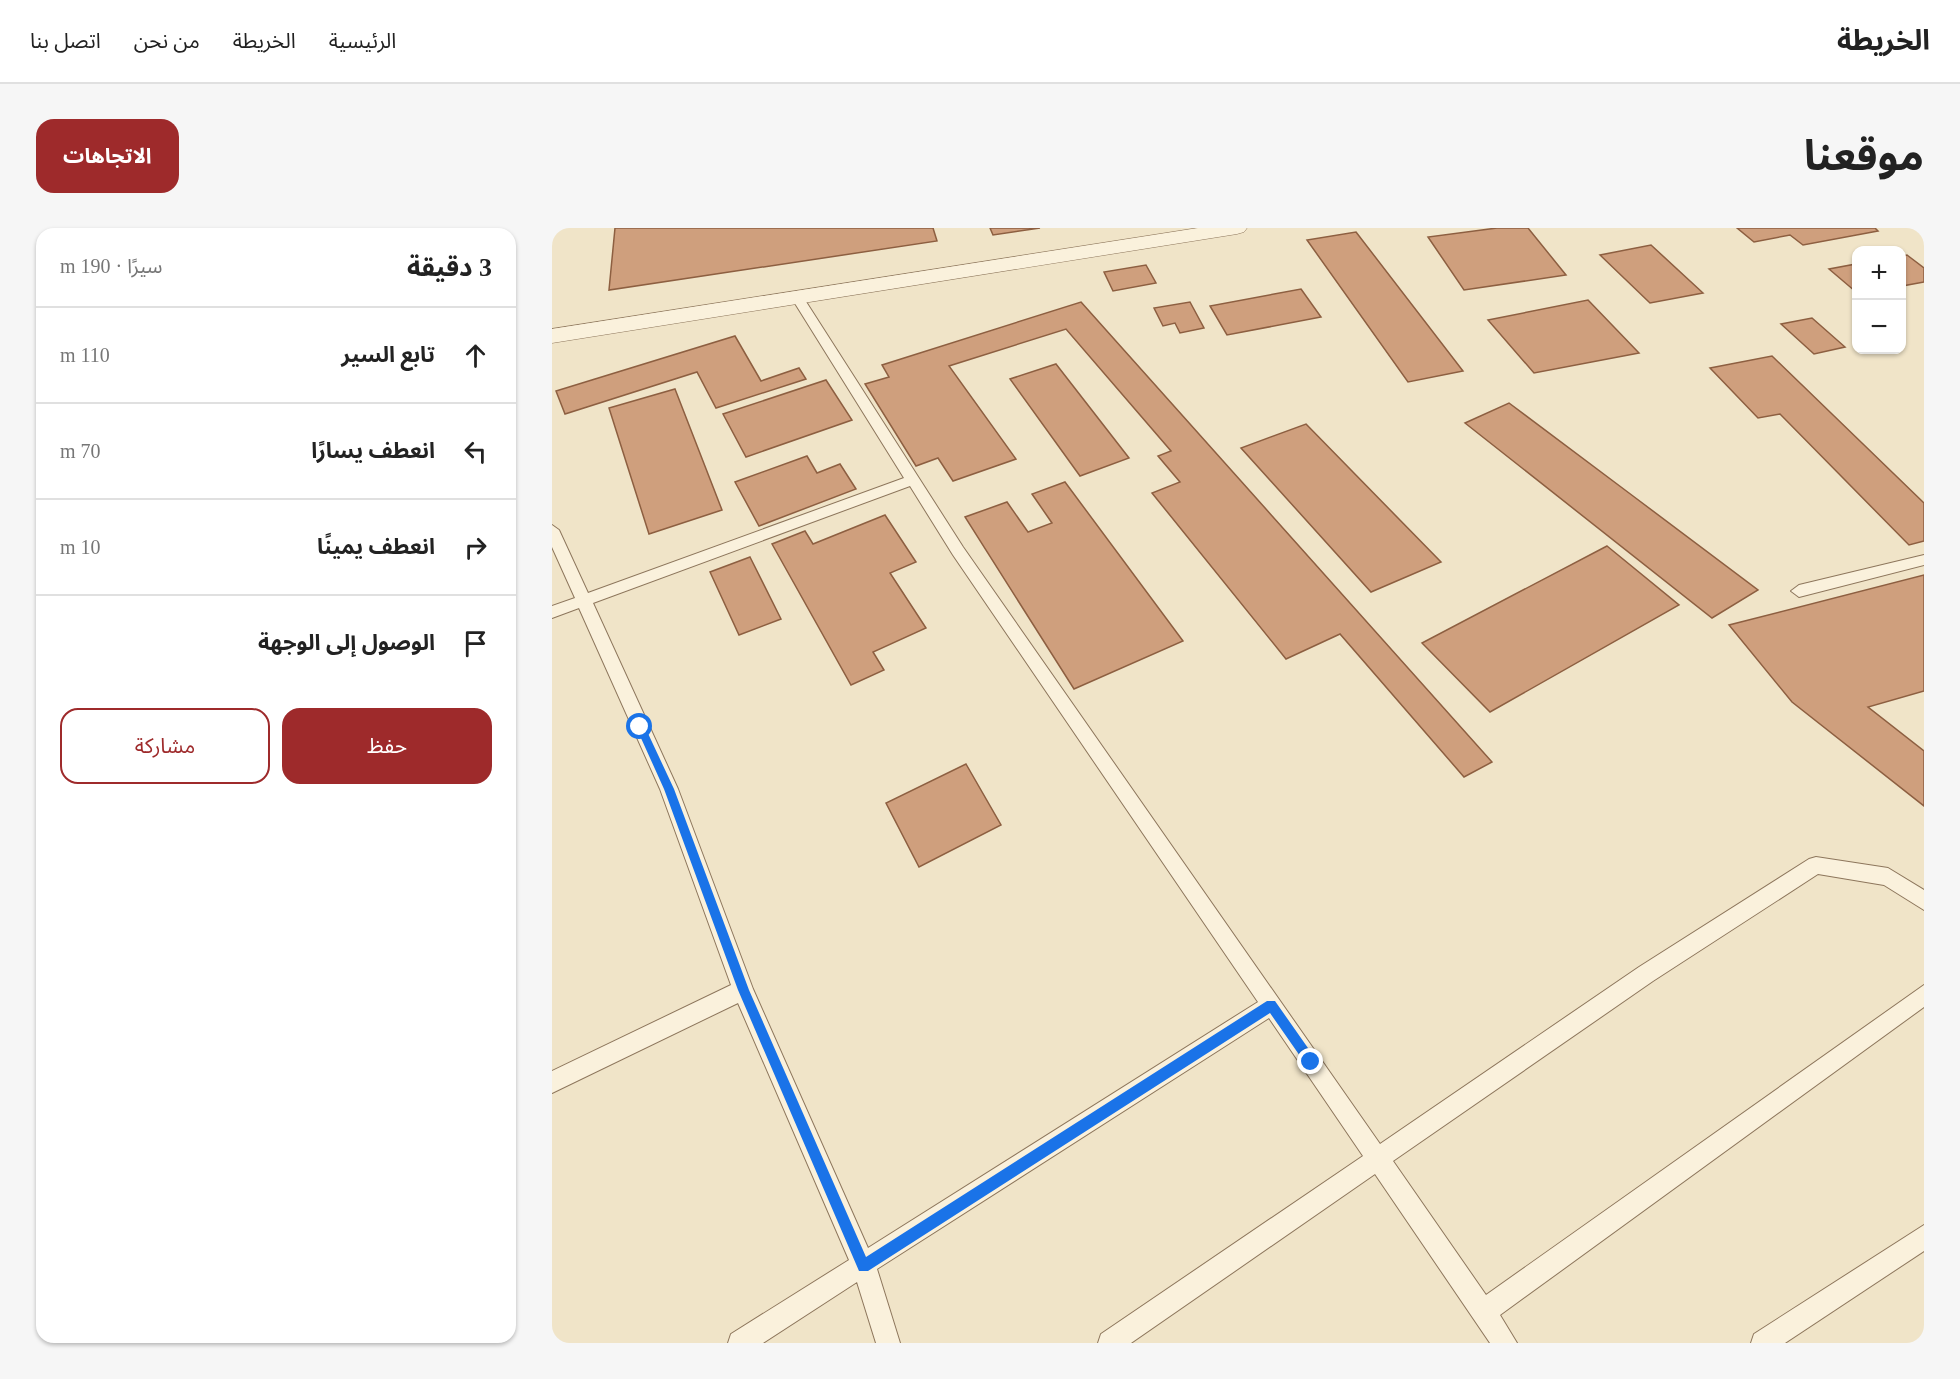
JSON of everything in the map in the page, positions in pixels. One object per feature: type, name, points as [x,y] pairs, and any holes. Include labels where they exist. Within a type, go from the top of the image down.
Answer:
[{"type":"street","points":[[552,336],[1237,228]]},
{"type":"lane","points":[[797,297],[958,551],[1505,1343]]},
{"type":"lane","points":[[552,612],[913,480]]},
{"type":"lane","points":[[552,530],[669,789],[743,990],[864,1266],[888,1343]]},
{"type":"lane","points":[[1799,591],[1924,560]]},
{"type":"lane","points":[[1110,1343],[1646,974],[1816,866],[1888,877],[1924,901]]},
{"type":"lane","points":[[552,1082],[743,990]]},
{"type":"lane","points":[[1483,1312],[1924,995]]},
{"type":"lane","points":[[740,1343],[1271,1005]]},
{"type":"lane","points":[[1763,1343],[1924,1237]]},
{"type":"building","points":[[615,228],[933,228],[937,241],[609,290]]},
{"type":"building","points":[[990,228],[1040,228],[993,235]]},
{"type":"building","points":[[1497,228],[1528,228],[1566,275],[1464,290],[1428,237]]},
{"type":"building","points":[[1737,228],[1875,228],[1878,231],[1803,245],[1790,235],[1754,242]]},
{"type":"building","points":[[1356,232],[1463,371],[1408,382],[1307,240]]},
{"type":"building","points":[[1651,245],[1703,293],[1650,303],[1600,255]]},
{"type":"building","points":[[1906,255],[1924,268],[1924,282],[1906,285]]},
{"type":"building","points":[[1146,265],[1156,283],[1113,291],[1104,272]]},
{"type":"building","points":[[1852,265],[1852,289],[1829,269]]},
{"type":"building","points":[[1301,289],[1321,317],[1227,335],[1210,306]]},
{"type":"building","points":[[1588,300],[1639,353],[1534,373],[1488,320]]},
{"type":"building","points":[[1081,302],[1492,762],[1464,777],[1340,634],[1286,659],[1152,493],[1180,482],[1158,456],[1171,451],[1066,329],[949,366],[1016,459],[953,481],[938,458],[916,466],[865,384],[889,377],[882,365]]},
{"type":"building","points":[[1190,302],[1204,328],[1180,333],[1175,323],[1163,326],[1154,308]]},
{"type":"building","points":[[1812,318],[1845,347],[1814,354],[1781,324]]},
{"type":"building","points":[[735,336],[761,381],[799,368],[806,379],[716,408],[697,372],[565,414],[556,391]]},
{"type":"building","points":[[1772,356],[1924,503],[1924,541],[1909,545],[1780,414],[1758,418],[1710,368]]},
{"type":"building","points":[[1056,364],[1129,458],[1080,476],[1010,379]]},
{"type":"building","points":[[826,380],[852,420],[746,457],[723,414]]},
{"type":"building","points":[[675,389],[722,510],[649,534],[609,408]]},
{"type":"building","points":[[1509,403],[1758,590],[1712,618],[1465,423]]},
{"type":"building","points":[[1306,424],[1441,562],[1371,592],[1241,448]]},
{"type":"building","points":[[807,456],[817,473],[840,464],[856,489],[759,526],[735,482]]},
{"type":"building","points":[[1065,482],[1183,641],[1074,689],[965,517],[1007,502],[1028,532],[1052,523],[1032,494]]},
{"type":"building","points":[[885,515],[916,562],[890,573],[926,628],[873,652],[884,670],[851,685],[772,544],[805,531],[813,544]]},
{"type":"building","points":[[1607,546],[1679,605],[1490,712],[1422,643]]},
{"type":"building","points":[[750,557],[781,619],[739,635],[710,572]]},
{"type":"building","points":[[1924,575],[1924,691],[1868,707],[1924,751],[1924,806],[1792,702],[1729,625]]},
{"type":"building","points":[[966,764],[1001,825],[919,867],[886,803]]},
{"type":"route","points":[[640,727],[669,789],[743,990],[864,1266],[1271,1005],[1311,1062]]}]
